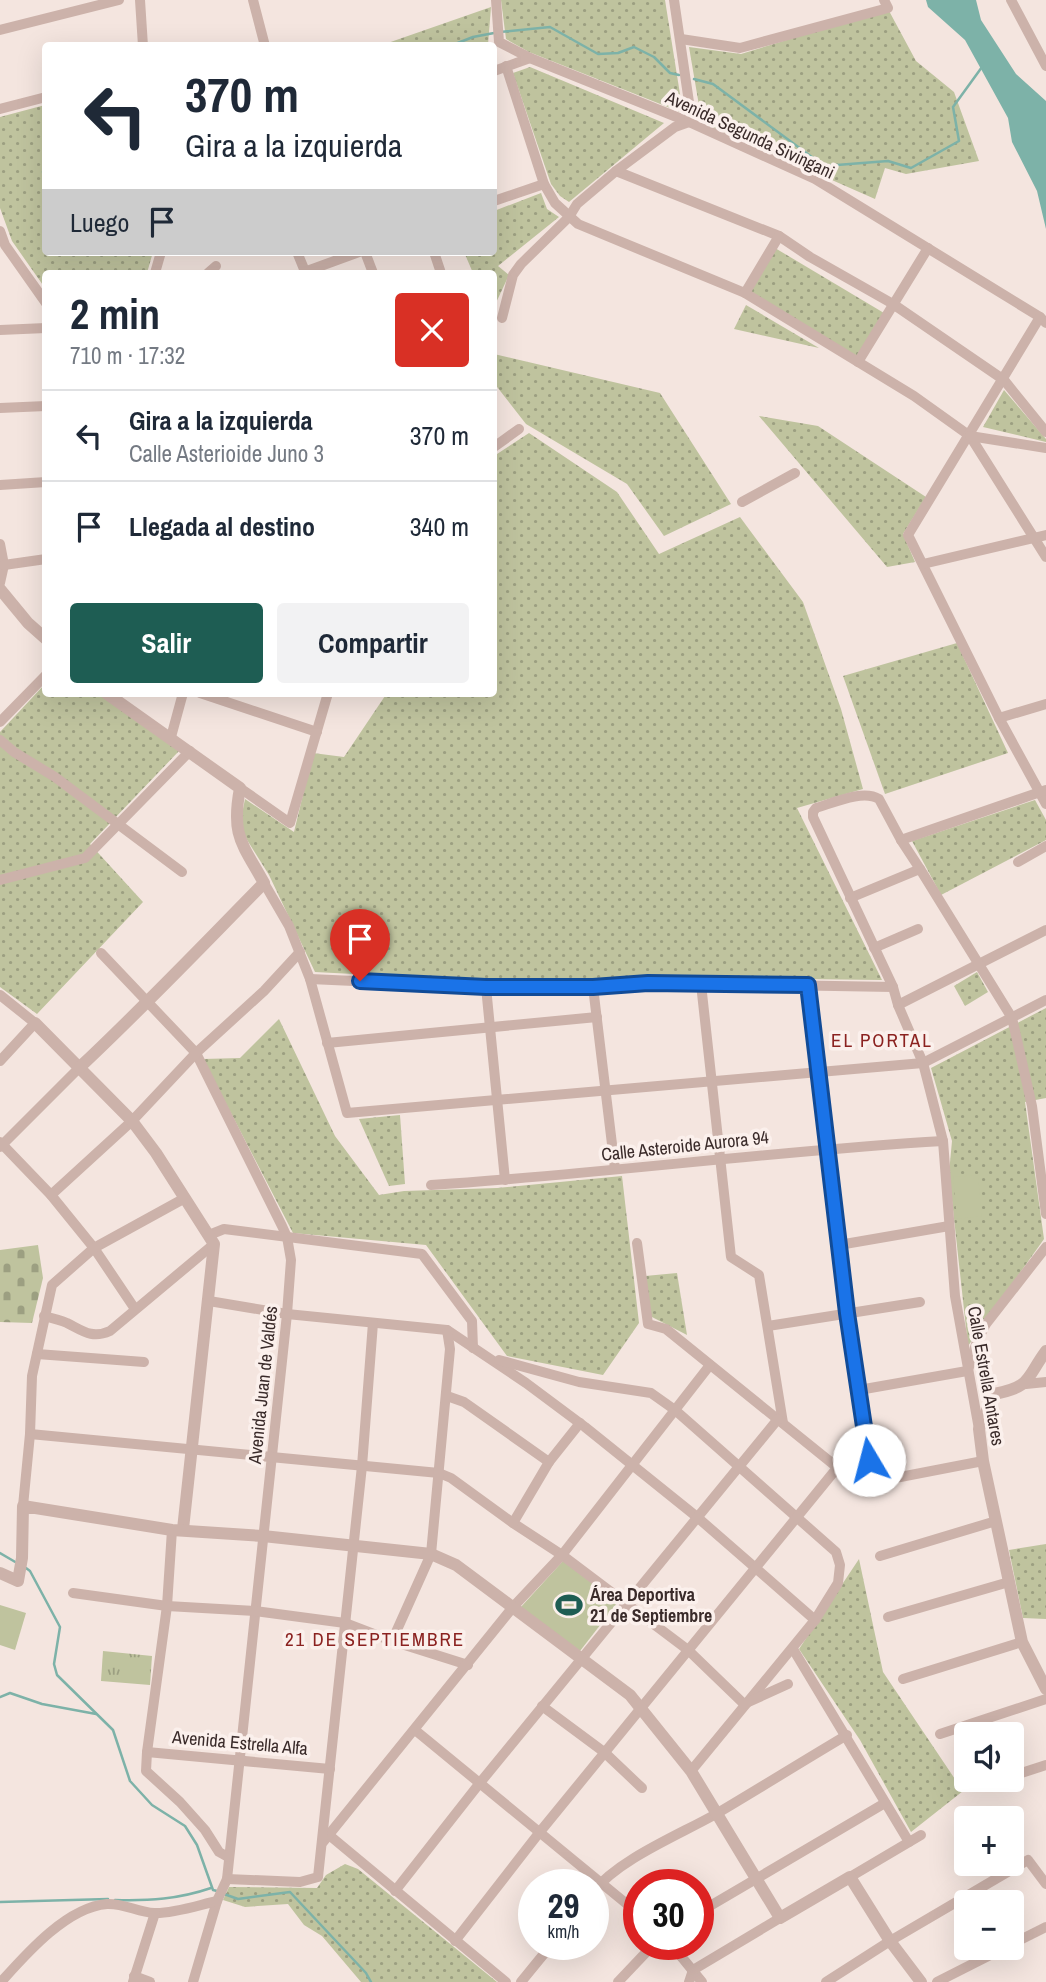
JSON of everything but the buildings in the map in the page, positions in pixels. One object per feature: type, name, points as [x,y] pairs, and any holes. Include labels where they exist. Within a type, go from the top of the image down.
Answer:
[{"type":"street","points":[[0,30],[118,0]]},
{"type":"street","points":[[140,0],[143,42]]},
{"type":"street","points":[[253,0],[264,42]]},
{"type":"street","name":"Avenida Segunda Sivingani","points":[[496,0],[499,42],[530,58],[689,122],[815,179],[1043,320]]},
{"type":"street","points":[[502,318],[513,275],[569,217],[577,204],[675,127],[689,122],[690,109],[674,0]]},
{"type":"street","points":[[681,39],[740,48],[888,8],[884,0]]},
{"type":"street","points":[[1011,0],[1046,66]]},
{"type":"street","points":[[497,70],[530,58]]},
{"type":"street","points":[[506,66],[544,184],[555,203],[569,217],[578,224],[745,293],[914,396],[970,436],[1046,557]]},
{"type":"street","points":[[0,109],[42,98]]},
{"type":"street","points":[[616,171],[779,236],[810,257],[893,304],[1004,380],[1046,432]]},
{"type":"street","points":[[497,200],[544,184]]},
{"type":"street","points":[[0,231],[5,245],[42,297]]},
{"type":"street","points":[[745,293],[779,236]]},
{"type":"street","points":[[858,362],[928,248]]},
{"type":"street","points":[[313,270],[349,256]]},
{"type":"street","points":[[1043,320],[908,535],[999,718],[1043,791],[1046,804]]},
{"type":"street","points":[[0,330],[42,328]]},
{"type":"street","points":[[0,408],[42,405]]},
{"type":"street","points":[[497,445],[519,429]]},
{"type":"street","points":[[970,436],[1046,448]]},
{"type":"street","points":[[742,502],[795,473]]},
{"type":"street","points":[[0,485],[42,482]]},
{"type":"street","points":[[923,564],[1046,535]]},
{"type":"street","points":[[0,544],[4,565],[0,583]]},
{"type":"street","points":[[4,565],[42,560]]},
{"type":"street","points":[[0,589],[42,635]]},
{"type":"street","points":[[0,722],[42,679]]},
{"type":"street","points":[[112,697],[290,823],[327,697]]},
{"type":"street","points":[[171,737],[182,697]]},
{"type":"street","points":[[212,697],[317,732]]},
{"type":"street","points":[[999,718],[1046,704]]},
{"type":"street","points":[[0,740],[14,752],[55,777],[182,872]]},
{"type":"street","points":[[0,880],[85,858],[190,751]]},
{"type":"street","points":[[240,788],[235,815],[238,836],[289,926],[300,952],[347,1113],[923,1063],[1046,1000]]},
{"type":"street","points":[[1043,791],[901,840],[1012,1017],[1032,1106],[1046,1214]]},
{"type":"street","name":"Calle Estrella Antares","points":[[901,840],[879,799],[874,796],[859,796],[816,808],[813,812],[850,898],[893,987],[923,1063],[943,1140],[954,1296],[983,1461],[1022,1642],[1046,1689]]},
{"type":"street","points":[[1018,862],[1046,846]]},
{"type":"street","points":[[850,898],[920,869]]},
{"type":"street","points":[[135,1309],[94,1248],[51,1195],[1,1144],[148,1004],[185,962],[264,883]]},
{"type":"street","points":[[874,948],[918,929]]},
{"type":"street","points":[[898,1004],[1046,930]]},
{"type":"street","points":[[51,1195],[132,1121],[196,1053],[264,990],[300,952]]},
{"type":"street","name":"Avenida Juan de Valdés","points":[[101,953],[196,1053],[287,1237],[291,1260],[227,1879],[193,1982]]},
{"type":"street","points":[[310,979],[486,987],[593,987],[648,983],[893,987]]},
{"type":"street","points":[[701,984],[731,1256],[759,1275],[781,1421]]},
{"type":"street","points":[[808,985],[847,1313],[873,1483]]},
{"type":"street","points":[[486,987],[505,1180]]},
{"type":"street","points":[[593,987],[615,1169]]},
{"type":"street","points":[[0,995],[36,1023],[132,1121],[211,1239],[209,1301],[192,1448],[177,1530],[146,1771],[189,1811],[219,1852],[228,1857]]},
{"type":"street","points":[[327,1043],[597,1017]]},
{"type":"street","points":[[0,1061],[36,1023]]},
{"type":"street","name":"Calle Asteroide Aurora 94","points":[[431,1185],[827,1148],[943,1140]]},
{"type":"street","points":[[0,1573],[20,1570],[32,1376],[52,1285],[94,1248],[186,1198]]},
{"type":"street","points":[[839,1245],[949,1226]]},
{"type":"street","points":[[44,1316],[65,1322],[92,1336],[110,1331],[225,1229],[422,1254],[472,1321],[473,1348]]},
{"type":"street","points":[[637,1243],[648,1324],[666,1329],[859,1485],[983,1461]]},
{"type":"street","points":[[859,1391],[967,1371],[986,1324],[1046,1247]]},
{"type":"street","points":[[209,1301],[287,1314],[447,1330],[580,1423],[697,1517],[815,1620]]},
{"type":"street","points":[[768,1326],[920,1302]]},
{"type":"street","points":[[227,1879],[300,1882],[318,1877],[326,1839],[330,1769],[362,1466],[373,1323]]},
{"type":"street","points":[[392,1641],[431,1554],[447,1396],[450,1349],[447,1330]]},
{"type":"street","points":[[1026,1384],[1046,1351]]},
{"type":"street","points":[[37,1354],[144,1362]]},
{"type":"street","points":[[489,1357],[579,1382],[651,1393],[675,1410],[836,1552],[840,1565],[838,1583],[815,1620],[691,1771]]},
{"type":"street","points":[[326,1839],[513,1607],[562,1555],[710,1365]]},
{"type":"street","points":[[979,1429],[995,1394],[1026,1384],[1046,1382]]},
{"type":"street","points":[[447,1396],[464,1402],[549,1462]]},
{"type":"street","points":[[395,1891],[697,1517],[781,1421]]},
{"type":"street","points":[[513,1523],[549,1462],[580,1423]]},
{"type":"street","points":[[30,1434],[439,1473],[451,1478],[562,1555],[688,1650],[744,1704]]},
{"type":"street","points":[[455,1941],[604,1752],[837,1468]]},
{"type":"street","points":[[23,1506],[177,1530],[263,1536],[431,1554],[456,1565],[629,1695],[691,1771],[780,1918]]},
{"type":"street","points":[[880,1556],[996,1521]]},
{"type":"street","points":[[888,1618],[1009,1582]]},
{"type":"street","points":[[73,1593],[167,1606],[255,1611],[345,1623],[468,1665]]},
{"type":"street","points":[[903,1679],[1022,1642]]},
{"type":"street","points":[[793,1649],[909,1842]]},
{"type":"street","points":[[744,1704],[788,1684]]},
{"type":"street","points":[[940,1734],[1046,1699]]},
{"type":"street","points":[[542,1706],[604,1752],[642,1788]]},
{"type":"street","points":[[415,1730],[586,1869]]},
{"type":"street","points":[[609,1876],[846,1735]]},
{"type":"street","name":"Avenida Estrella Alfa","points":[[147,1752],[330,1769]]},
{"type":"street","points":[[1024,1772],[1046,1765]]},
{"type":"street","points":[[714,1903],[885,1803]]},
{"type":"street","points":[[689,1982],[693,1969],[921,1835]]},
{"type":"street","points":[[326,1839],[395,1891],[506,1982]]},
{"type":"street","points":[[826,1982],[1028,1860],[1046,1884]]},
{"type":"street","points":[[850,1877],[890,1941],[921,1982]]},
{"type":"street","points":[[609,1887],[623,1900]]},
{"type":"street","points":[[1,1982],[27,1954],[74,1915],[88,1908],[110,1904],[155,1913],[218,1901]]},
{"type":"street","points":[[150,1982],[133,1979],[155,1913]]},
{"type":"street","points":[[1024,1938],[1046,1927]]},
{"type":"street","points":[[521,1982],[539,1960]]},
{"type":"street","points":[[618,1982],[639,1960]]},
{"type":"street","points":[[685,1960],[702,1982]]},
{"type":"street","points":[[936,1982],[980,1960]]},
{"type":"green space","points":[[501,0],[665,0],[683,113],[529,52],[506,39]]},
{"type":"green space","points":[[491,7],[488,42],[391,42]]},
{"type":"green space","points":[[888,9],[916,61],[954,92],[979,161],[906,174],[885,168],[875,199],[702,123],[689,47],[741,54]]},
{"type":"green space","points":[[530,67],[664,123],[569,202],[560,196],[551,184],[513,73]]},
{"type":"green space","points":[[42,106],[42,256],[152,256],[148,270],[42,270],[42,284],[12,241],[0,208],[0,117]]},
{"type":"green space","points":[[541,193],[547,209],[559,217],[498,266],[509,275],[497,301],[497,270],[472,270],[466,256],[497,256],[497,210]]},
{"type":"green space","points":[[775,248],[884,313],[858,358],[749,293]]},
{"type":"green space","points":[[746,305],[819,348],[734,329]]},
{"type":"green space","points":[[497,355],[660,393],[731,504],[664,536],[627,484],[526,424],[497,387]]},
{"type":"green space","points":[[1004,390],[1046,439],[1046,442],[983,427]]},
{"type":"green space","points":[[759,416],[818,426],[926,497],[903,534],[915,562],[887,567]]},
{"type":"green space","points":[[529,433],[617,492],[659,554],[740,517],[803,602],[841,709],[863,789],[797,808],[882,980],[649,977],[487,981],[315,972],[269,875],[244,835],[241,819],[245,799],[294,832],[313,753],[344,757],[384,697],[497,697],[497,454]]},
{"type":"green space","points":[[957,643],[1008,753],[885,794],[843,676]]},
{"type":"green space","points":[[42,687],[42,697],[106,697],[179,751],[90,844],[143,902],[37,1014],[0,987],[0,732]]},
{"type":"green space","points":[[1035,800],[1046,820],[1046,840],[941,895],[912,841]]},
{"type":"green space","points":[[977,972],[988,992],[965,1006],[954,986]]},
{"type":"green space","points":[[1046,1008],[1046,1098],[1025,1102],[1044,1239],[968,1346],[949,1173],[952,1141],[931,1068]]},
{"type":"green space","points":[[279,1019],[335,1136],[379,1195],[404,1191],[497,1188],[622,1176],[639,1323],[603,1375],[507,1356],[426,1245],[293,1233],[203,1059],[240,1058]]},
{"type":"green space","points":[[400,1115],[405,1184],[389,1186],[359,1119]]},
{"type":"green space","points":[[978,1175],[982,1216],[957,1219],[953,1177]]},
{"type":"green space","points":[[38,1245],[43,1278],[32,1323],[0,1322],[0,1250]]},
{"type":"green space","points":[[677,1273],[687,1335],[650,1316],[645,1276]]},
{"type":"green space","points":[[1046,1544],[1046,1619],[1023,1618],[1009,1550]]},
{"type":"green space","points":[[859,1559],[883,1672],[954,1778],[954,1792],[962,1792],[911,1832],[860,1740],[799,1649]]},
{"type":"green space","name":"Área Deportiva 21 de Septiembre","points":[[563,1561],[618,1602],[580,1651],[520,1608]]},
{"type":"green space","points":[[0,1605],[26,1613],[15,1650],[0,1645]]},
{"type":"green space","points":[[103,1651],[152,1656],[150,1685],[101,1681]]},
{"type":"green space","points":[[345,1864],[358,1869],[497,1982],[361,1982],[322,1936],[304,1925],[288,1904],[245,1907],[223,1900],[229,1887],[317,1888],[326,1875]]},
{"type":"water","points":[[926,0],[976,0],[981,20],[1016,74],[1046,101],[1046,229],[1037,191],[1012,142],[1008,118],[965,40],[928,7]]},
{"type":"waterway","points":[[500,32],[550,27],[598,54],[618,53],[634,47],[654,57],[670,73],[679,75]]},
{"type":"waterway","points":[[460,42],[494,33]]},
{"type":"waterway","points":[[694,79],[713,84],[824,166],[888,161],[911,168],[959,141],[953,107],[982,67]]},
{"type":"waterway","points":[[0,1553],[17,1563]]},
{"type":"waterway","points":[[26,1568],[60,1627],[54,1664],[57,1675],[113,1730],[130,1781],[152,1805],[185,1826],[197,1845],[213,1890],[217,1891]]},
{"type":"waterway","points":[[0,1697],[10,1693],[42,1704],[96,1714]]},
{"type":"waterway","points":[[115,1900],[164,1898],[211,1888]]},
{"type":"waterway","points":[[224,1894],[238,1899],[290,1892],[366,1973],[371,1982]]},
{"type":"waterway","points":[[0,1902],[108,1899]]},
{"type":"place","name":"Área Deportiva 21 de Septiembre","points":[[569,1605]]},
{"type":"district","name":"EL PORTAL","points":[[882,1040]]},
{"type":"district","name":"21 DE SEPTIEMBRE","points":[[375,1639]]},
{"type":"route","points":[[360,981],[486,987],[593,987],[648,983],[808,985],[847,1313],[869,1460]]}]
